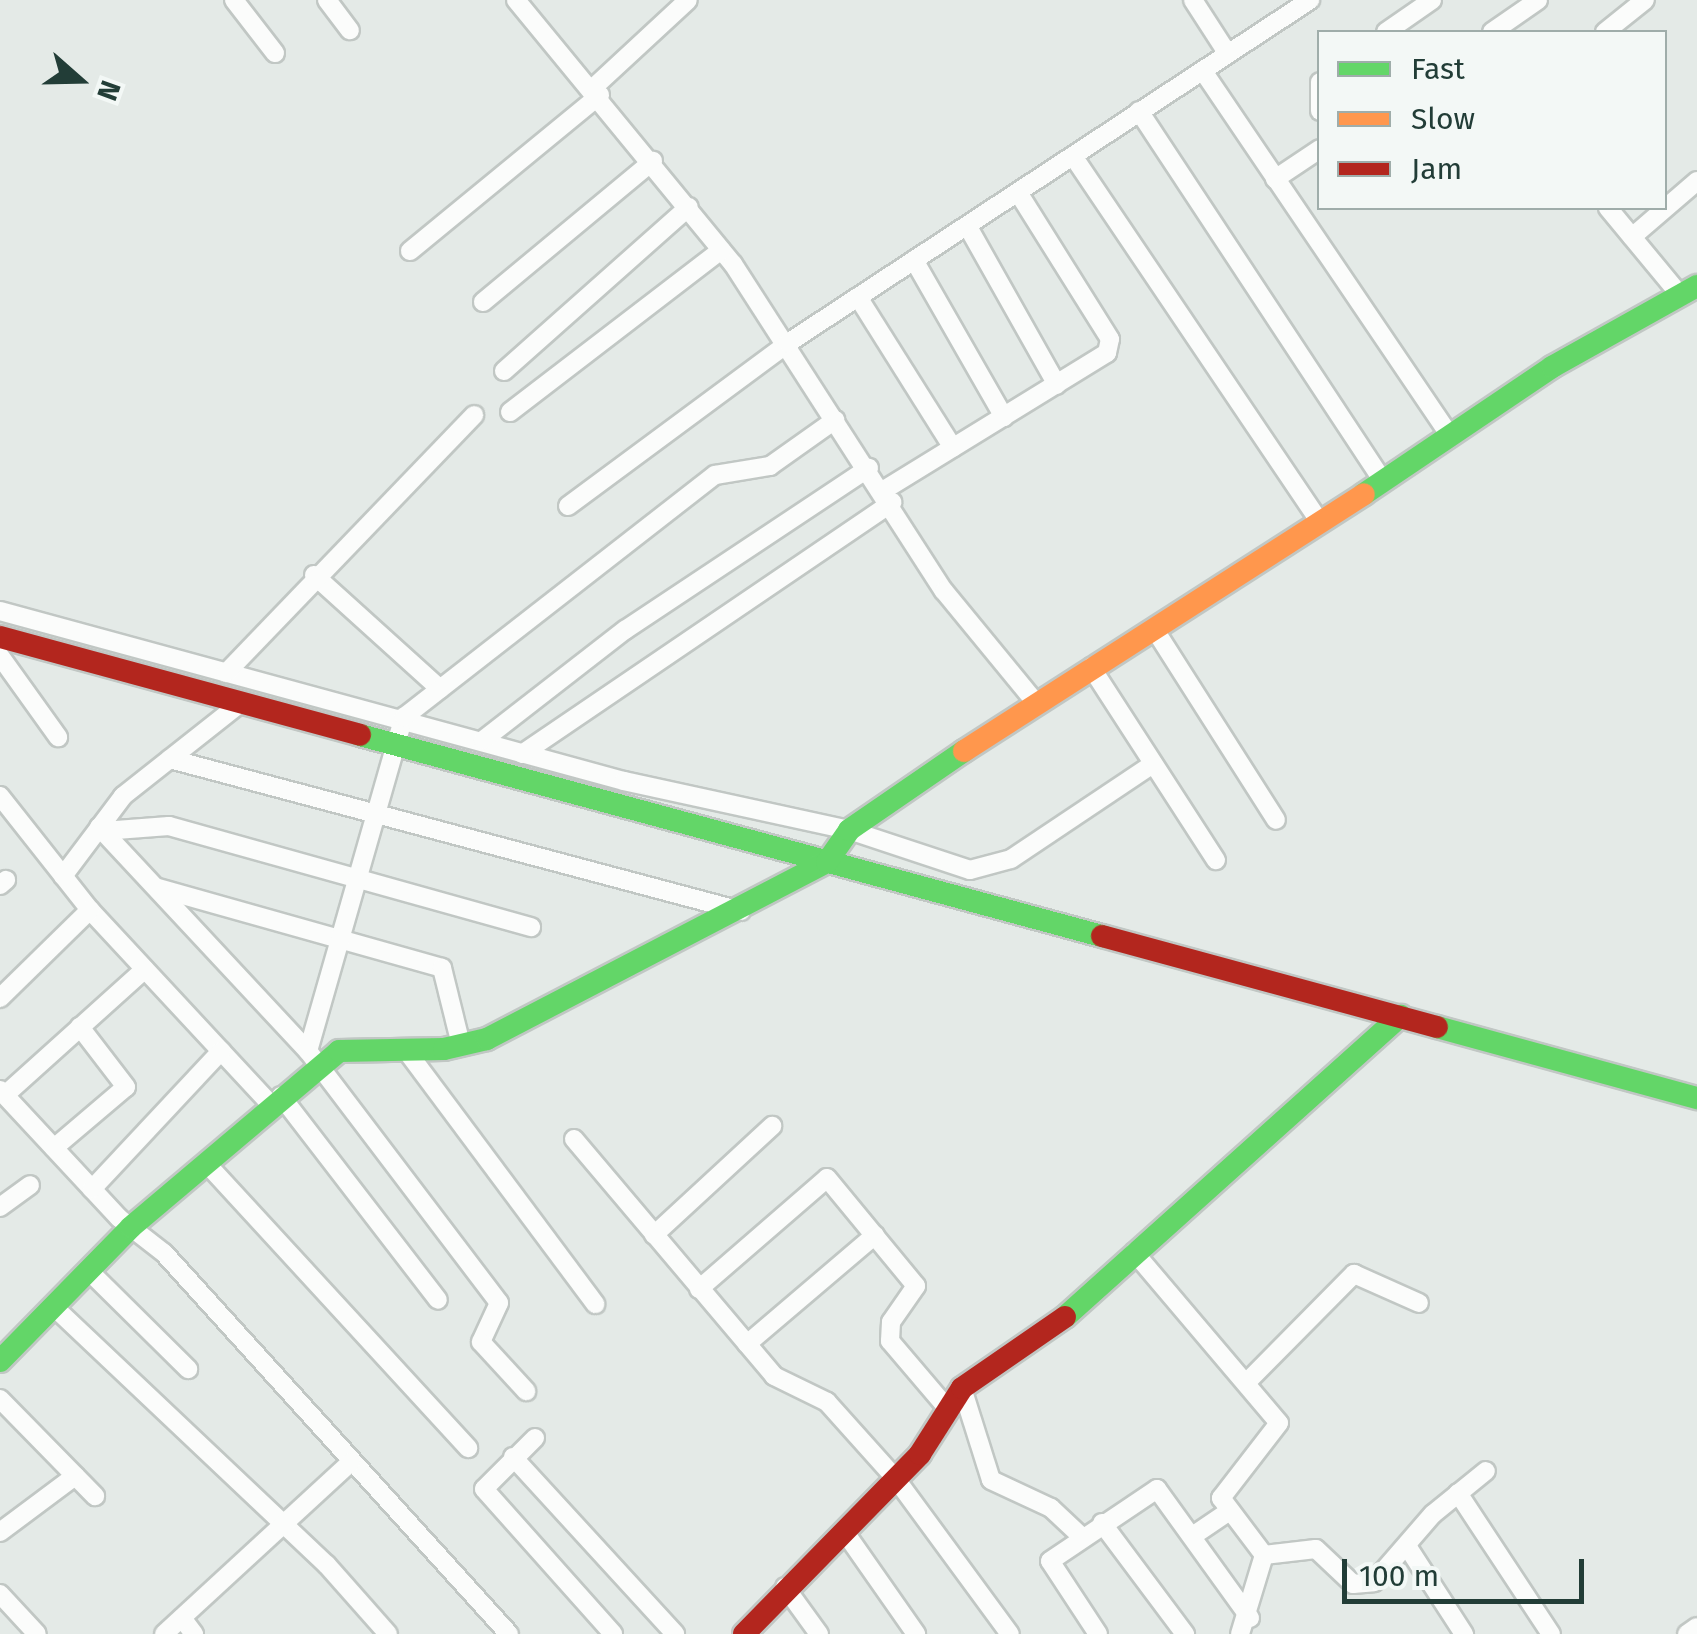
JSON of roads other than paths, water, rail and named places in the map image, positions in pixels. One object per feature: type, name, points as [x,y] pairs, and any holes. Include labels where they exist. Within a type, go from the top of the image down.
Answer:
[{"type":"street","points":[[234,0],[275,53]]},
{"type":"street","points":[[327,0],[350,30]]},
{"type":"street","points":[[516,0],[597,92],[722,250],[889,496],[944,591],[1036,702]]},
{"type":"street","points":[[410,251],[597,92],[688,0]]},
{"type":"street","points":[[1193,0],[1228,54]]},
{"type":"street","points":[[568,506],[788,342],[1203,71],[1289,6],[1310,0]]},
{"type":"street","points":[[1389,30],[1432,0]]},
{"type":"street","points":[[1608,30],[1646,0]]},
{"type":"street","points":[[1494,30],[1527,3]]},
{"type":"street","points":[[1203,71],[1449,435]]},
{"type":"street","points":[[1139,111],[1382,480]]},
{"type":"street","points":[[1275,179],[1317,151]]},
{"type":"street","points":[[1073,156],[1320,522]]},
{"type":"street","points":[[483,302],[653,161]]},
{"type":"street","points":[[1667,206],[1697,181]]},
{"type":"street","points":[[522,754],[953,448],[1108,353],[1110,339],[1019,194]]},
{"type":"street","points":[[504,371],[688,206]]},
{"type":"street","points":[[312,1058],[339,1051],[462,1045],[549,1014],[741,911],[1090,666],[1154,630],[1449,435],[1688,290],[1610,210]]},
{"type":"street","points":[[1632,236],[1663,210]]},
{"type":"street","points":[[968,227],[1056,385]]},
{"type":"street","points":[[510,412],[722,250]]},
{"type":"street","points":[[914,260],[1004,417]]},
{"type":"street","points":[[858,296],[953,448]]},
{"type":"street","points":[[226,673],[314,576],[474,415]]},
{"type":"street","points":[[1,1359],[131,1228],[276,1100],[312,1058],[338,938],[398,729],[440,689],[715,474],[770,466],[835,420]]},
{"type":"street","points":[[483,740],[625,630],[869,468]]},
{"type":"street","points":[[314,576],[440,689]]},
{"type":"street","points":[[0,611],[226,673],[398,729],[838,846],[982,869],[1011,859],[1153,764]]},
{"type":"street","points":[[1154,630],[1276,820]]},
{"type":"street","points":[[0,638],[242,702],[483,740],[1401,1016],[1697,1098]]},
{"type":"street","points":[[0,656],[58,736]]},
{"type":"street","points":[[1090,666],[1216,860]]},
{"type":"street","points":[[63,876],[101,829],[170,758],[242,702]]},
{"type":"street","points":[[170,758],[741,911]]},
{"type":"street","points":[[0,796],[90,910],[221,1051],[276,1100],[438,1300]]},
{"type":"street","points":[[101,829],[169,826],[356,873],[531,927]]},
{"type":"street","points":[[101,829],[312,1058],[499,1303],[482,1342],[526,1391]]},
{"type":"street","points":[[156,887],[442,968],[462,1045]]},
{"type":"street","points":[[0,998],[90,910]]},
{"type":"street","points":[[145,969],[2,1093],[131,1228],[164,1253],[509,1634]]},
{"type":"street","points":[[744,1634],[785,1587],[896,1479],[962,1388],[1051,1329],[1401,1016]]},
{"type":"street","points":[[54,1148],[126,1086],[80,1027]]},
{"type":"street","points":[[406,1050],[595,1304]]},
{"type":"street","points":[[92,1189],[221,1051]]},
{"type":"street","points":[[654,1235],[772,1126]]},
{"type":"street","points":[[574,1139],[746,1344],[785,1385],[827,1402],[896,1479],[1010,1634]]},
{"type":"street","points":[[207,1164],[468,1448]]},
{"type":"street","points":[[699,1289],[823,1176],[916,1286],[891,1322],[890,1341],[947,1408]]},
{"type":"street","points":[[0,1207],[30,1186]]},
{"type":"street","points":[[746,1344],[875,1235]]},
{"type":"street","points":[[1134,1252],[1248,1381],[1279,1423],[1224,1492],[1228,1512],[1264,1555]]},
{"type":"street","points":[[88,1270],[188,1369]]},
{"type":"street","points":[[1248,1381],[1354,1274],[1419,1303]]},
{"type":"street","points":[[53,1306],[285,1524],[388,1634]]},
{"type":"street","points":[[962,1388],[990,1480],[1051,1508],[1082,1537]]},
{"type":"street","points":[[0,1398],[95,1496]]},
{"type":"street","points":[[535,1438],[484,1489],[613,1634]]},
{"type":"street","points":[[513,1458],[676,1634]]},
{"type":"street","points":[[164,1634],[352,1462]]},
{"type":"street","points":[[1264,1555],[1316,1549],[1344,1578],[1363,1584],[1486,1471]]},
{"type":"street","points":[[0,1532],[76,1476]]},
{"type":"street","points":[[1098,1634],[1050,1561],[1157,1488],[1194,1535],[1245,1626]]},
{"type":"street","points":[[1458,1493],[1551,1634]]},
{"type":"street","points":[[1194,1535],[1228,1512]]},
{"type":"street","points":[[1102,1524],[1185,1634]]},
{"type":"street","points":[[844,1531],[916,1634]]},
{"type":"street","points":[[1407,1546],[1464,1634]]},
{"type":"street","points":[[1245,1626],[1264,1555]]},
{"type":"street","points":[[785,1587],[819,1634]]},
{"type":"street","points":[[0,1594],[37,1634]]},
{"type":"street","points":[[182,1618],[194,1634]]},
{"type":"street","points":[[1687,1634],[1697,1627]]}]
